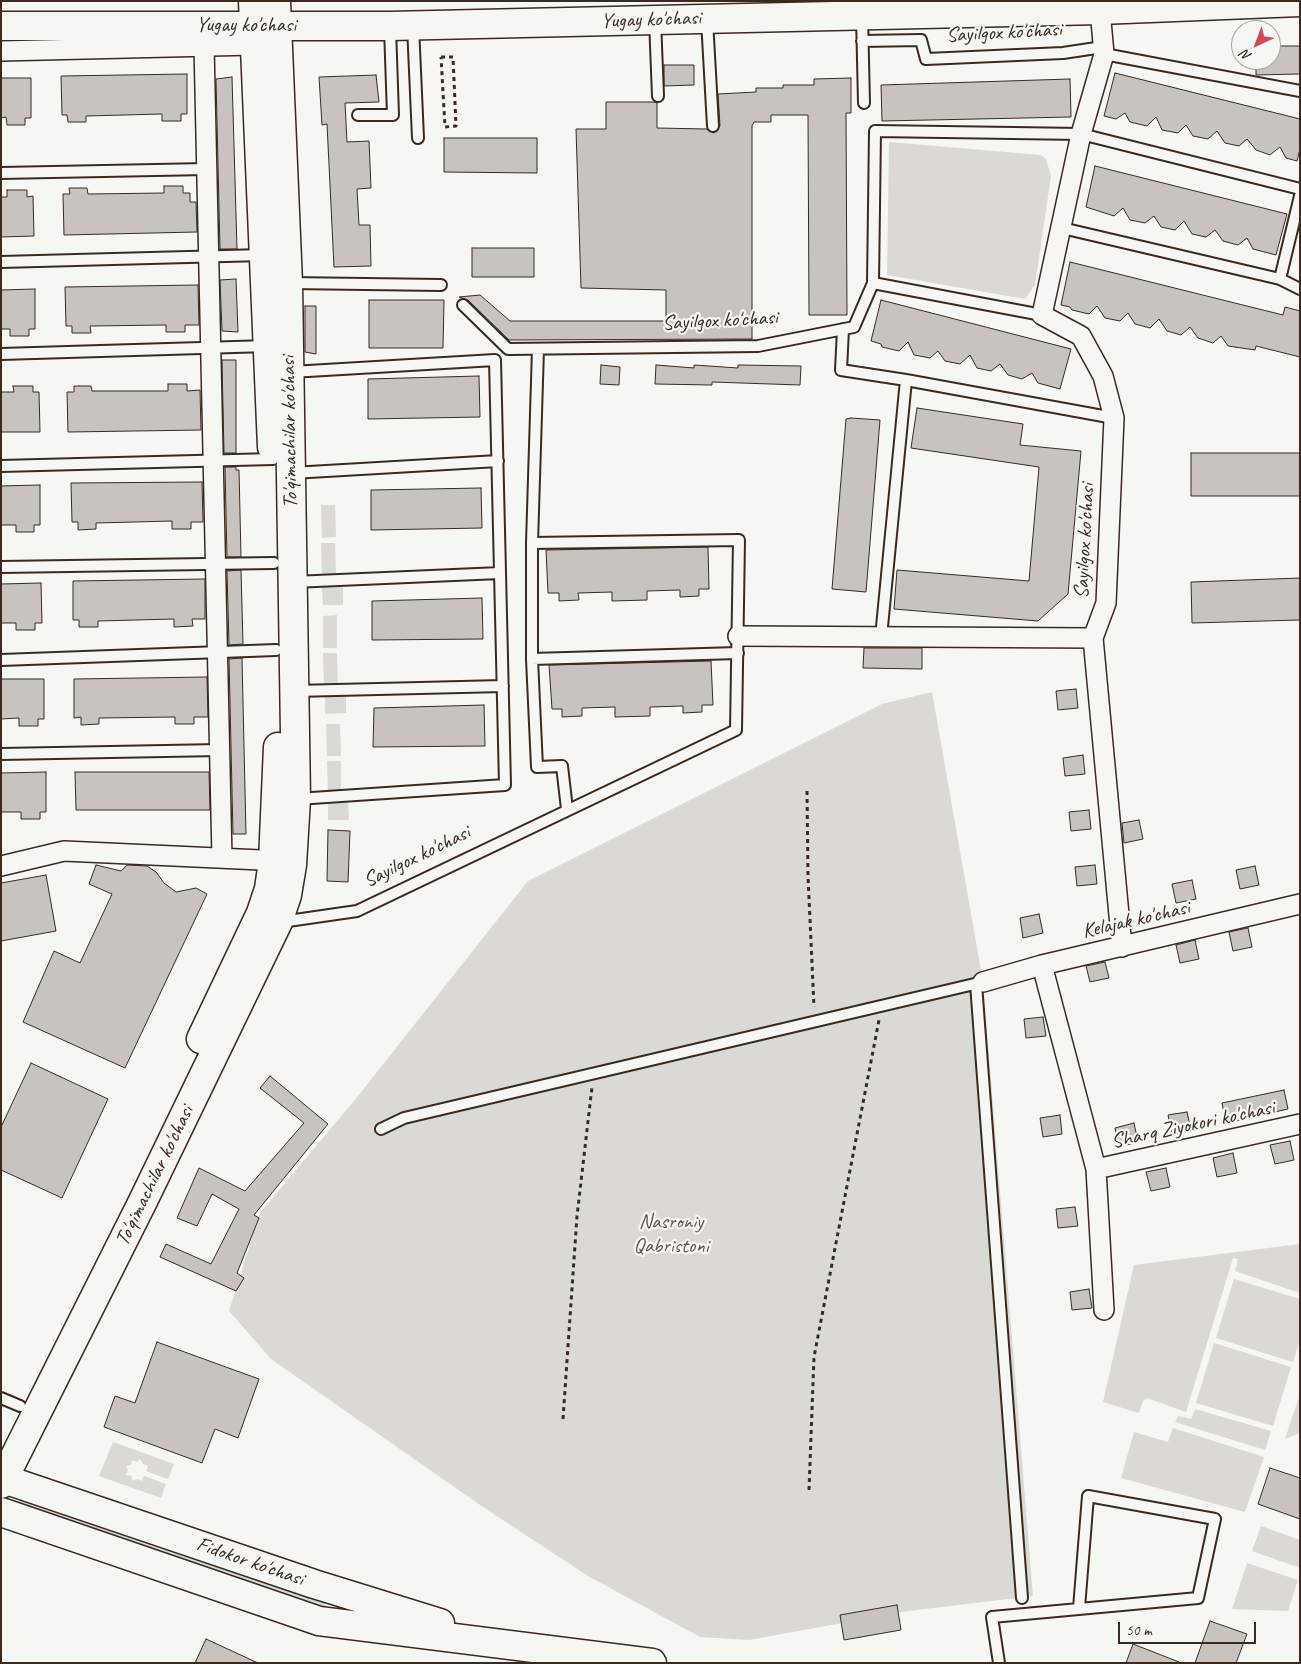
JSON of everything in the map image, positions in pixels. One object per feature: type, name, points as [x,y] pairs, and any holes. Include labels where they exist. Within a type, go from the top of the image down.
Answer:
[{"type":"main road","name":"Yugay ko'chasi","points":[[1,26],[262,20],[401,26],[707,18],[862,28],[1100,10],[1300,2]]},
{"type":"main road","name":"To'qimachilar ko'chasi","points":[[262,20],[263,255],[268,346],[282,466]]},
{"type":"main road","name":"To'qimachilar ko'chasi","points":[[1,1446],[11,1402],[142,1161],[261,913],[269,889],[282,861],[296,799],[294,691],[283,572],[282,466],[289,372],[288,282],[262,20]]},
{"type":"main road","name":"To'qimachilar ko'chasi","points":[[2,1480],[143,1201],[278,922],[287,895],[282,861],[276,650],[283,572]]},
{"type":"main road","name":"Fidokor ko'chasi","points":[[2,1480],[305,1581],[501,1642]]},
{"type":"main road","name":"Fidokor ko'chasi","points":[[1,1512],[319,1622],[501,1642],[652,1663]]},
{"type":"street","points":[[1042,315],[1081,134],[1104,51],[1100,10]]},
{"type":"street","points":[[1,51],[204,45],[262,20]]},
{"type":"street","points":[[204,45],[222,858]]},
{"type":"street","name":"Sayilgox ko'chasi","points":[[1042,315],[1081,336],[1102,376],[1114,418],[1106,604],[1093,638],[1122,947]]},
{"type":"street","points":[[738,645],[881,637],[1093,638]]},
{"type":"street","points":[[1,866],[64,851],[282,861]]},
{"type":"street","name":"Kelajak ko'chasi","points":[[979,983],[1042,965],[1300,904]]},
{"type":"street","points":[[1042,965],[1096,1169],[1104,1310]]},
{"type":"street","name":"Sharq Ziyokori ko'chasi","points":[[1096,1169],[1300,1124]]},
{"type":"lane","points":[[707,18],[713,126]]},
{"type":"lane","points":[[655,20],[658,96]]},
{"type":"lane","points":[[358,115],[393,114],[401,26]]},
{"type":"lane","points":[[401,26],[418,138]]},
{"type":"lane","name":"Sayilgox ko'chasi","points":[[862,28],[921,40],[926,59],[1104,51],[1300,91]]},
{"type":"lane","points":[[862,28],[864,103]]},
{"type":"lane","points":[[1114,418],[841,370],[843,329],[854,327],[873,283],[875,132],[1081,134],[1300,190]]},
{"type":"lane","points":[[1,173],[207,169]]},
{"type":"lane","points":[[1280,279],[1300,196]]},
{"type":"lane","points":[[1062,228],[1280,279],[1300,289]]},
{"type":"lane","points":[[1,262],[263,255]]},
{"type":"lane","points":[[288,282],[441,285]]},
{"type":"lane","name":"Sayilgox ko'chasi","points":[[873,283],[1042,315]]},
{"type":"lane","name":"Sayilgox ko'chasi","points":[[463,306],[508,349],[758,346],[843,329]]},
{"type":"lane","points":[[1,354],[268,346]]},
{"type":"lane","points":[[538,349],[532,543],[532,659],[537,767],[562,766],[567,809]]},
{"type":"lane","points":[[289,372],[495,360],[505,785],[296,799]]},
{"type":"lane","points":[[881,637],[906,380]]},
{"type":"lane","points":[[1,466],[213,461],[282,466],[498,461]]},
{"type":"lane","name":"Sayilgox ko'chasi","points":[[278,922],[357,910],[736,730],[739,540],[532,543]]},
{"type":"lane","points":[[1,566],[216,563],[283,572],[500,573]]},
{"type":"lane","points":[[532,659],[738,645]]},
{"type":"lane","points":[[1,660],[276,650]]},
{"type":"lane","points":[[294,691],[503,686]]},
{"type":"lane","points":[[1,754],[220,750]]},
{"type":"lane","points":[[381,1129],[404,1118],[979,983],[1022,1598]]},
{"type":"lane","points":[[999,1663],[992,1616],[1198,1598],[1215,1519],[1088,1496],[1079,1608]]},
{"type":"path","points":[[441,57],[453,57],[456,126],[445,127],[441,57]]},
{"type":"path","points":[[807,791],[808,876],[815,1020]]},
{"type":"path","points":[[809,1490],[814,1357],[882,1005]]},
{"type":"path","points":[[562,1419],[577,1216],[594,1074]]},
{"type":"green space","points":[[889,142],[1041,155],[1046,159],[1051,176],[1035,285],[1025,299],[887,275]]},
{"type":"green space","points":[[321,505],[335,505],[336,537],[322,538]]},
{"type":"green space","points":[[321,543],[335,543],[336,575],[322,576]]},
{"type":"green space","points":[[322,587],[343,587],[343,605],[323,605]]},
{"type":"green space","points":[[337,615],[337,648],[323,648],[323,616]]},
{"type":"green space","points":[[323,653],[337,653],[338,686],[324,686]]},
{"type":"green space","name":"Nasroniy Qabristoni","points":[[932,692],[983,982],[1033,1596],[908,1611],[749,1640],[700,1637],[588,1576],[483,1507],[271,1359],[229,1311],[260,1213],[358,1096],[528,881],[882,704]]},
{"type":"green space","points":[[325,696],[346,696],[346,713],[325,714]]},
{"type":"green space","points":[[326,724],[340,724],[341,756],[327,756]]},
{"type":"green space","points":[[327,761],[341,761],[341,793],[328,793]]},
{"type":"green space","points":[[328,802],[348,802],[349,820],[328,820]]},
{"type":"green space","points":[[1300,1244],[1300,1293],[1235,1271],[1238,1259],[1233,1258],[1186,1412],[1147,1398],[1143,1401],[1139,1413],[1103,1402],[1134,1265]]},
{"type":"green space","points":[[1234,1279],[1300,1299],[1300,1340],[1293,1362],[1216,1338]]},
{"type":"green space","points":[[1214,1343],[1291,1367],[1273,1426],[1196,1403]]},
{"type":"green space","points":[[1300,1394],[1300,1433],[1285,1439]]},
{"type":"green space","points":[[1195,1409],[1271,1431],[1265,1450],[1175,1422],[1178,1416],[1191,1419]]},
{"type":"green space","points":[[1173,1428],[1264,1457],[1245,1512],[1121,1478],[1134,1432],[1168,1442]]},
{"type":"green space","points":[[113,1442],[174,1464],[168,1479],[146,1471],[148,1466],[143,1464],[140,1459],[137,1462],[132,1460],[131,1465],[126,1466],[128,1470],[126,1475],[132,1476],[132,1481],[137,1479],[142,1481],[144,1476],[166,1484],[161,1498],[99,1476]]},
{"type":"green space","points":[[20,1498],[324,1599],[326,1607],[324,1609],[18,1505]]},
{"type":"green space","points":[[1261,1526],[1300,1540],[1300,1568],[1252,1551]]},
{"type":"green space","points":[[1247,1563],[1298,1580],[1288,1611],[1232,1609]]},
{"type":"building","points":[[1281,46],[1300,46],[1300,74],[1256,75],[1256,70],[1281,70]]},
{"type":"building","points":[[664,65],[694,65],[694,85],[664,86]]},
{"type":"building","points":[[1115,73],[1300,119],[1300,149],[1297,161],[1286,158],[1280,147],[1270,155],[1256,150],[1247,139],[1239,146],[1225,143],[1217,131],[1208,139],[1193,136],[1186,125],[1178,133],[1162,130],[1156,117],[1147,126],[1130,122],[1125,113],[1116,119],[1104,116]]},
{"type":"building","points":[[187,74],[187,114],[181,114],[181,121],[162,121],[162,114],[86,116],[86,122],[68,122],[67,115],[62,115],[61,76]]},
{"type":"building","points":[[376,75],[379,102],[345,103],[347,142],[369,141],[371,188],[357,189],[359,225],[370,225],[371,266],[334,267],[327,124],[322,125],[319,77]]},
{"type":"building","points":[[232,77],[237,249],[220,249],[216,79]]},
{"type":"building","points":[[1,78],[31,78],[31,118],[25,118],[25,125],[7,125],[6,117],[1,118]]},
{"type":"building","points":[[851,78],[851,113],[846,113],[847,315],[809,315],[808,115],[771,115],[771,122],[754,122],[752,126],[752,339],[509,340],[468,300],[459,297],[480,295],[510,321],[666,321],[666,290],[581,288],[576,129],[606,129],[606,102],[654,102],[657,103],[657,128],[707,129],[714,133],[720,126],[718,94],[756,92],[756,88],[783,88],[783,85],[814,85],[814,79]]},
{"type":"building","points":[[1070,79],[1071,117],[882,121],[881,85]]},
{"type":"building","points":[[444,138],[537,138],[537,173],[444,172]]},
{"type":"building","points":[[1095,166],[1287,214],[1276,255],[1253,249],[1247,238],[1238,245],[1223,241],[1215,230],[1206,237],[1192,234],[1184,221],[1175,230],[1161,227],[1154,216],[1145,223],[1130,220],[1123,208],[1114,216],[1086,207]]},
{"type":"building","points":[[164,186],[183,186],[183,193],[190,193],[190,202],[196,202],[197,232],[64,235],[63,194],[70,194],[69,188],[87,188],[88,194],[164,193]]},
{"type":"building","points":[[7,190],[27,190],[27,197],[33,196],[34,236],[1,237],[1,197],[7,197]]},
{"type":"building","points":[[472,248],[534,248],[534,277],[472,277]]},
{"type":"building","points":[[1070,262],[1283,315],[1285,307],[1300,311],[1300,357],[1256,346],[1255,350],[1228,346],[1221,336],[1213,343],[1198,338],[1190,327],[1181,335],[1167,331],[1159,319],[1150,328],[1135,324],[1128,313],[1120,321],[1105,318],[1097,306],[1089,314],[1072,310],[1070,307],[1061,305]]},
{"type":"building","points":[[236,279],[238,332],[222,331],[220,280]]},
{"type":"building","points":[[198,285],[199,325],[185,325],[185,332],[166,332],[166,325],[90,326],[91,333],[72,333],[72,326],[66,326],[65,287]]},
{"type":"building","points":[[35,289],[35,329],[29,329],[29,336],[10,336],[10,329],[1,329],[1,290]]},
{"type":"building","points":[[369,300],[444,300],[443,348],[369,348]]},
{"type":"building","points":[[881,300],[1071,349],[1060,389],[1038,383],[1032,373],[1022,379],[1008,375],[1000,364],[991,371],[977,368],[970,355],[960,364],[945,361],[938,351],[930,358],[914,355],[908,342],[899,351],[882,347],[881,344],[871,341]]},
{"type":"building","points":[[305,306],[316,306],[316,354],[305,352]]},
{"type":"building","points":[[222,360],[236,360],[236,453],[224,453]]},
{"type":"building","points":[[601,365],[620,367],[619,385],[600,384]]},
{"type":"building","points":[[656,365],[694,368],[694,365],[738,368],[738,365],[801,366],[800,385],[712,382],[712,385],[655,384]]},
{"type":"building","points":[[479,376],[480,417],[368,419],[368,379]]},
{"type":"building","points":[[168,384],[187,384],[187,391],[200,390],[201,430],[68,432],[67,392],[74,392],[74,386],[91,386],[92,391],[168,391]]},
{"type":"building","points":[[13,386],[33,386],[33,392],[39,392],[40,432],[1,432],[1,392],[14,392]]},
{"type":"building","points":[[917,408],[1023,424],[1020,445],[1081,451],[1068,594],[1038,621],[894,609],[897,570],[1029,581],[1039,467],[911,448]]},
{"type":"building","points":[[846,419],[880,420],[866,592],[832,589]]},
{"type":"building","points":[[1191,453],[1300,453],[1300,496],[1191,496]]},
{"type":"building","points":[[225,467],[236,467],[236,470],[239,470],[241,557],[227,557]]},
{"type":"building","points":[[202,482],[203,522],[191,522],[191,529],[172,529],[172,521],[96,523],[96,529],[78,530],[78,522],[72,522],[71,483]]},
{"type":"building","points":[[40,485],[40,525],[34,525],[34,532],[16,532],[16,525],[1,525],[1,486]]},
{"type":"building","points":[[481,488],[482,528],[371,530],[371,490]]},
{"type":"building","points":[[708,547],[709,589],[699,589],[699,596],[680,597],[680,590],[647,591],[647,600],[612,601],[612,592],[578,593],[579,600],[559,601],[559,593],[548,593],[546,550]]},
{"type":"building","points":[[241,570],[243,644],[229,645],[227,571]]},
{"type":"building","points":[[1300,578],[1300,620],[1192,623],[1191,582]]},
{"type":"building","points":[[205,579],[205,619],[192,619],[193,626],[174,627],[174,619],[98,621],[98,627],[79,627],[79,620],[73,620],[73,581]]},
{"type":"building","points":[[41,583],[42,623],[35,623],[35,630],[16,630],[16,623],[1,623],[1,584]]},
{"type":"building","points":[[482,598],[483,639],[372,640],[372,601]]},
{"type":"building","points":[[864,648],[922,648],[922,669],[863,668]]},
{"type":"building","points":[[242,658],[246,834],[233,834],[229,659]]},
{"type":"building","points":[[711,661],[713,705],[702,705],[702,712],[683,713],[683,706],[650,707],[650,716],[615,717],[615,707],[582,708],[582,716],[562,717],[562,709],[552,709],[549,665]]},
{"type":"building","points":[[207,677],[208,717],[194,717],[194,724],[175,724],[175,717],[99,718],[99,724],[81,725],[81,717],[74,718],[74,679]]},
{"type":"building","points":[[1,679],[44,679],[44,719],[38,719],[38,726],[19,726],[19,718],[1,719]]},
{"type":"building","points":[[1076,689],[1078,708],[1058,710],[1056,691]]},
{"type":"building","points":[[484,705],[485,746],[373,747],[374,708]]},
{"type":"building","points":[[1083,755],[1085,774],[1065,776],[1063,758]]},
{"type":"building","points":[[46,772],[46,812],[40,812],[40,819],[21,819],[21,812],[1,812],[1,773]]},
{"type":"building","points":[[75,772],[209,772],[210,810],[76,810]]},
{"type":"building","points":[[1089,810],[1091,829],[1071,831],[1069,812]]},
{"type":"building","points":[[1139,820],[1143,839],[1124,843],[1122,823]]},
{"type":"building","points":[[328,830],[350,831],[348,882],[327,881]]},
{"type":"building","points":[[96,865],[121,871],[127,865],[147,866],[156,872],[164,883],[176,892],[196,888],[207,894],[125,1068],[23,1022],[54,951],[80,963],[112,894],[89,884]]},
{"type":"building","points":[[1095,865],[1097,884],[1077,886],[1075,867]]},
{"type":"building","points":[[1255,866],[1259,885],[1240,889],[1236,870]]},
{"type":"building","points":[[46,875],[56,931],[1,941],[1,883]]},
{"type":"building","points":[[1192,880],[1196,899],[1176,903],[1172,884]]},
{"type":"building","points":[[1039,914],[1043,933],[1023,938],[1020,918]]},
{"type":"building","points":[[1248,928],[1252,947],[1233,951],[1229,932]]},
{"type":"building","points":[[1195,940],[1199,959],[1180,963],[1176,945]]},
{"type":"building","points":[[1105,962],[1109,978],[1090,982],[1086,966]]},
{"type":"building","points":[[1043,1017],[1046,1036],[1026,1038],[1024,1019]]},
{"type":"building","points":[[31,1063],[108,1099],[62,1198],[1,1170],[1,1127]]},
{"type":"building","points":[[270,1076],[328,1124],[254,1215],[259,1218],[237,1273],[244,1278],[236,1291],[160,1257],[166,1244],[211,1264],[239,1209],[212,1194],[197,1226],[177,1218],[199,1168],[245,1191],[304,1123],[260,1088]]},
{"type":"building","points":[[1284,1090],[1288,1109],[1226,1123],[1222,1103]]},
{"type":"building","points":[[1187,1112],[1191,1130],[1172,1135],[1168,1115]]},
{"type":"building","points":[[1060,1115],[1062,1134],[1043,1137],[1040,1118]]},
{"type":"building","points":[[1134,1123],[1138,1142],[1119,1147],[1115,1128]]},
{"type":"building","points":[[1290,1141],[1294,1160],[1275,1164],[1270,1145]]},
{"type":"building","points":[[1233,1153],[1237,1173],[1217,1177],[1213,1158]]},
{"type":"building","points":[[1166,1168],[1170,1187],[1151,1191],[1146,1172]]},
{"type":"building","points":[[1075,1207],[1078,1226],[1058,1228],[1056,1209]]},
{"type":"building","points":[[1089,1289],[1092,1308],[1072,1310],[1070,1292]]},
{"type":"building","points":[[157,1342],[259,1379],[238,1438],[215,1429],[202,1463],[104,1427],[115,1396],[135,1403]]},
{"type":"building","points":[[1270,1468],[1300,1478],[1300,1519],[1258,1504]]},
{"type":"building","points":[[897,1605],[901,1630],[844,1640],[840,1615]]},
{"type":"building","points":[[1210,1621],[1247,1634],[1236,1663],[1195,1663]]},
{"type":"building","points":[[206,1639],[258,1663],[195,1663]]},
{"type":"building","points":[[1133,1644],[1179,1662],[1179,1663],[1126,1663]]}]
